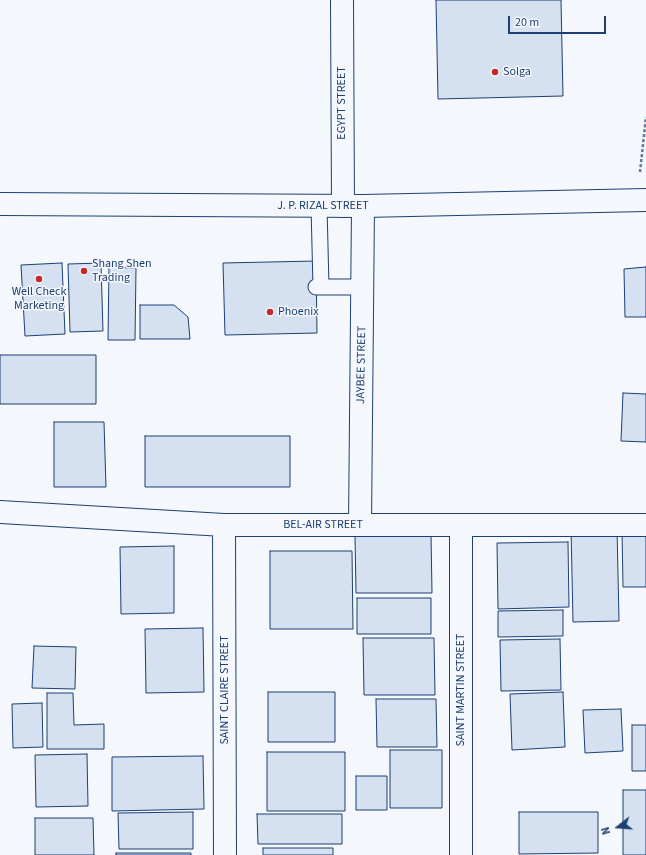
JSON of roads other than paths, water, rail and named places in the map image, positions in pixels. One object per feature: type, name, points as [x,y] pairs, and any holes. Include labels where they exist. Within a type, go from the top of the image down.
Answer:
[{"type":"street","name":"EGYPT STREET","points":[[342,0],[353,206]]},
{"type":"street","name":"J. P. RIZAL STREET","points":[[0,204],[353,206],[641,200]]},
{"type":"street","name":"JAYBEE STREET","points":[[353,206],[362,287],[360,524]]},
{"type":"street","name":"BEL-AIR STREET","points":[[0,512],[224,525],[646,525]]},
{"type":"street","name":"SAINT CLAIRE STREET","points":[[224,525],[225,855]]},
{"type":"street","name":"SAINT MARTIN STREET","points":[[461,525],[461,855]]},
{"type":"lane","points":[[319,206],[319,287],[362,287]]},
{"type":"place","name":"Solga","points":[[495,72]]},
{"type":"place","name":"Shang Shen Trading","points":[[84,271]]},
{"type":"place","name":"Well Check Marketing","points":[[39,279]]},
{"type":"place","name":"Phoenix","points":[[270,312]]}]
